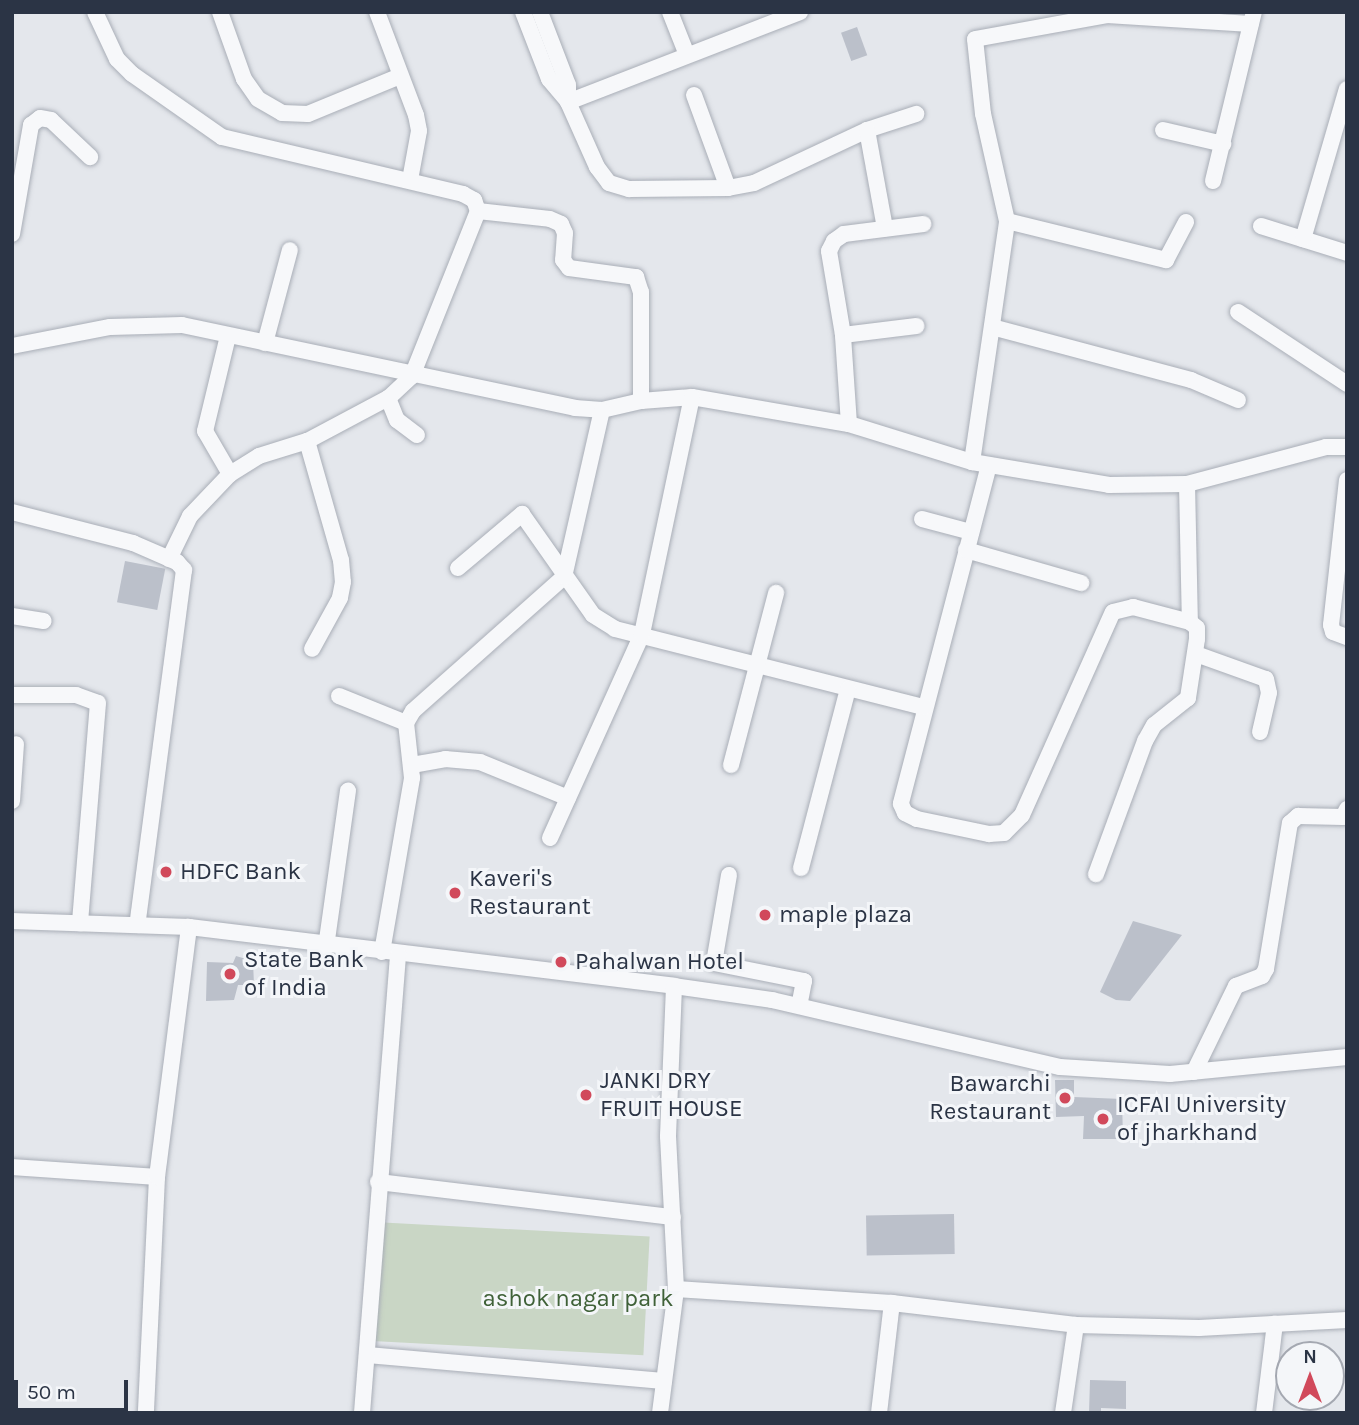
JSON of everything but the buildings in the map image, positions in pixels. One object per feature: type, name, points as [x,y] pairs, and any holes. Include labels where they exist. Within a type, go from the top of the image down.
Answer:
[{"type":"street","points":[[95,12],[117,59],[132,74],[222,137],[463,194],[474,200],[478,211],[412,376],[388,398],[307,441],[259,456],[230,474],[190,516],[169,559]]},
{"type":"street","points":[[220,12],[244,79],[258,99],[282,113],[308,114],[400,76]]},
{"type":"street","points":[[377,12],[419,131],[410,180]]},
{"type":"street","points":[[523,12],[549,79],[568,102],[597,167],[608,183],[629,189],[728,188],[754,183],[867,130],[916,114]]},
{"type":"street","points":[[540,12],[568,85],[568,102]]},
{"type":"street","points":[[670,12],[687,55]]},
{"type":"street","points":[[568,102],[800,12]]},
{"type":"street","points":[[972,462],[1007,221],[983,114],[975,39],[1107,15],[1253,18],[1213,181]]},
{"type":"street","points":[[1303,239],[1340,139],[1347,89]]},
{"type":"street","points":[[694,95],[728,188]]},
{"type":"street","points":[[12,234],[17,170],[31,125],[40,118],[63,127],[90,157]]},
{"type":"street","points":[[867,130],[885,228]]},
{"type":"street","points":[[1163,130],[1223,144]]},
{"type":"street","points":[[478,211],[550,219],[561,224],[565,233],[563,260],[569,268],[636,277],[641,292],[641,401]]},
{"type":"street","points":[[1007,221],[1166,260],[1186,222]]},
{"type":"street","points":[[849,424],[844,335],[829,251],[834,241],[885,228],[923,224]]},
{"type":"street","points":[[1261,226],[1347,253]]},
{"type":"street","points":[[265,343],[290,250]]},
{"type":"street","points":[[1238,312],[1347,384]]},
{"type":"street","points":[[12,346],[110,327],[182,325],[353,358],[412,376],[602,410],[641,401],[692,397],[849,424],[972,462],[1110,485],[1187,484],[1326,447],[1347,447]]},
{"type":"street","points":[[844,335],[916,326]]},
{"type":"street","points":[[992,327],[1191,380],[1238,400]]},
{"type":"street","points":[[228,336],[205,431],[230,474]]},
{"type":"street","points":[[550,838],[642,634],[692,397]]},
{"type":"street","points":[[388,398],[397,421],[417,435]]},
{"type":"street","points":[[362,1413],[390,953],[412,765],[406,723],[413,711],[564,577],[602,410]]},
{"type":"street","points":[[307,441],[341,560],[343,582],[341,598],[312,649]]},
{"type":"street","points":[[989,465],[901,793],[905,813],[989,834],[1004,833],[1022,815],[1113,611],[1133,607],[1191,622],[1197,628],[1196,654],[1188,698],[1154,725],[1145,741],[1096,873]]},
{"type":"street","points":[[1347,480],[1342,553],[1331,625],[1333,632],[1347,637]]},
{"type":"street","points":[[1187,484],[1191,622]]},
{"type":"street","points":[[12,512],[133,543],[169,559],[184,570],[137,925]]},
{"type":"street","points":[[458,568],[522,514],[564,577],[602,622],[756,667],[924,707]]},
{"type":"street","points":[[922,519],[971,531]]},
{"type":"street","points":[[966,550],[1081,583]]},
{"type":"street","points":[[731,765],[776,593]]},
{"type":"street","points":[[12,616],[44,621]]},
{"type":"street","points":[[1196,654],[1266,679],[1269,693],[1260,732]]},
{"type":"street","points":[[801,869],[848,690]]},
{"type":"street","points":[[12,695],[76,695],[98,703],[80,923]]},
{"type":"street","points":[[339,696],[406,723]]},
{"type":"street","points":[[12,801],[16,744]]},
{"type":"street","points":[[412,765],[445,759],[480,762],[568,798]]},
{"type":"street","points":[[326,947],[348,790]]},
{"type":"street","points":[[1194,1072],[1236,986],[1262,976],[1266,969],[1290,823],[1298,816],[1337,818],[1346,812]]},
{"type":"street","points":[[729,875],[714,963],[804,981],[799,1006]]},
{"type":"street","points":[[12,921],[189,927],[326,947],[674,986],[799,1006],[1060,1067],[1194,1072],[1347,1057]]},
{"type":"street","points":[[146,1413],[157,1177],[189,927]]},
{"type":"street","points":[[660,1413],[676,1289],[668,1136],[674,986]]},
{"type":"street","points":[[12,1167],[157,1177]]},
{"type":"street","points":[[377,1182],[673,1217]]},
{"type":"street","points":[[676,1289],[892,1303],[1076,1325],[1275,1324],[1347,1320]]},
{"type":"street","points":[[879,1413],[892,1303]]},
{"type":"street","points":[[1264,1413],[1275,1324]]},
{"type":"street","points":[[1063,1413],[1076,1325]]},
{"type":"street","points":[[367,1355],[664,1381]]},
{"type":"green space","name":"ashok nagar park","points":[[374,1222],[650,1236],[643,1355],[368,1341]]},
{"type":"place","name":"HDFC Bank","points":[[166,872]]},
{"type":"place","name":"Kaveri's Restaurant","points":[[455,893]]},
{"type":"place","name":"maple plaza","points":[[765,915]]},
{"type":"place","name":"Pahalwan Hotel","points":[[561,962]]},
{"type":"place","name":"State Bank of India","points":[[230,974]]},
{"type":"place","name":"JANKI DRY FRUIT HOUSE","points":[[586,1095]]},
{"type":"place","name":"Bawarchi Restaurant","points":[[1065,1098]]},
{"type":"place","name":"ICFAI University of jharkhand","points":[[1103,1119]]}]
